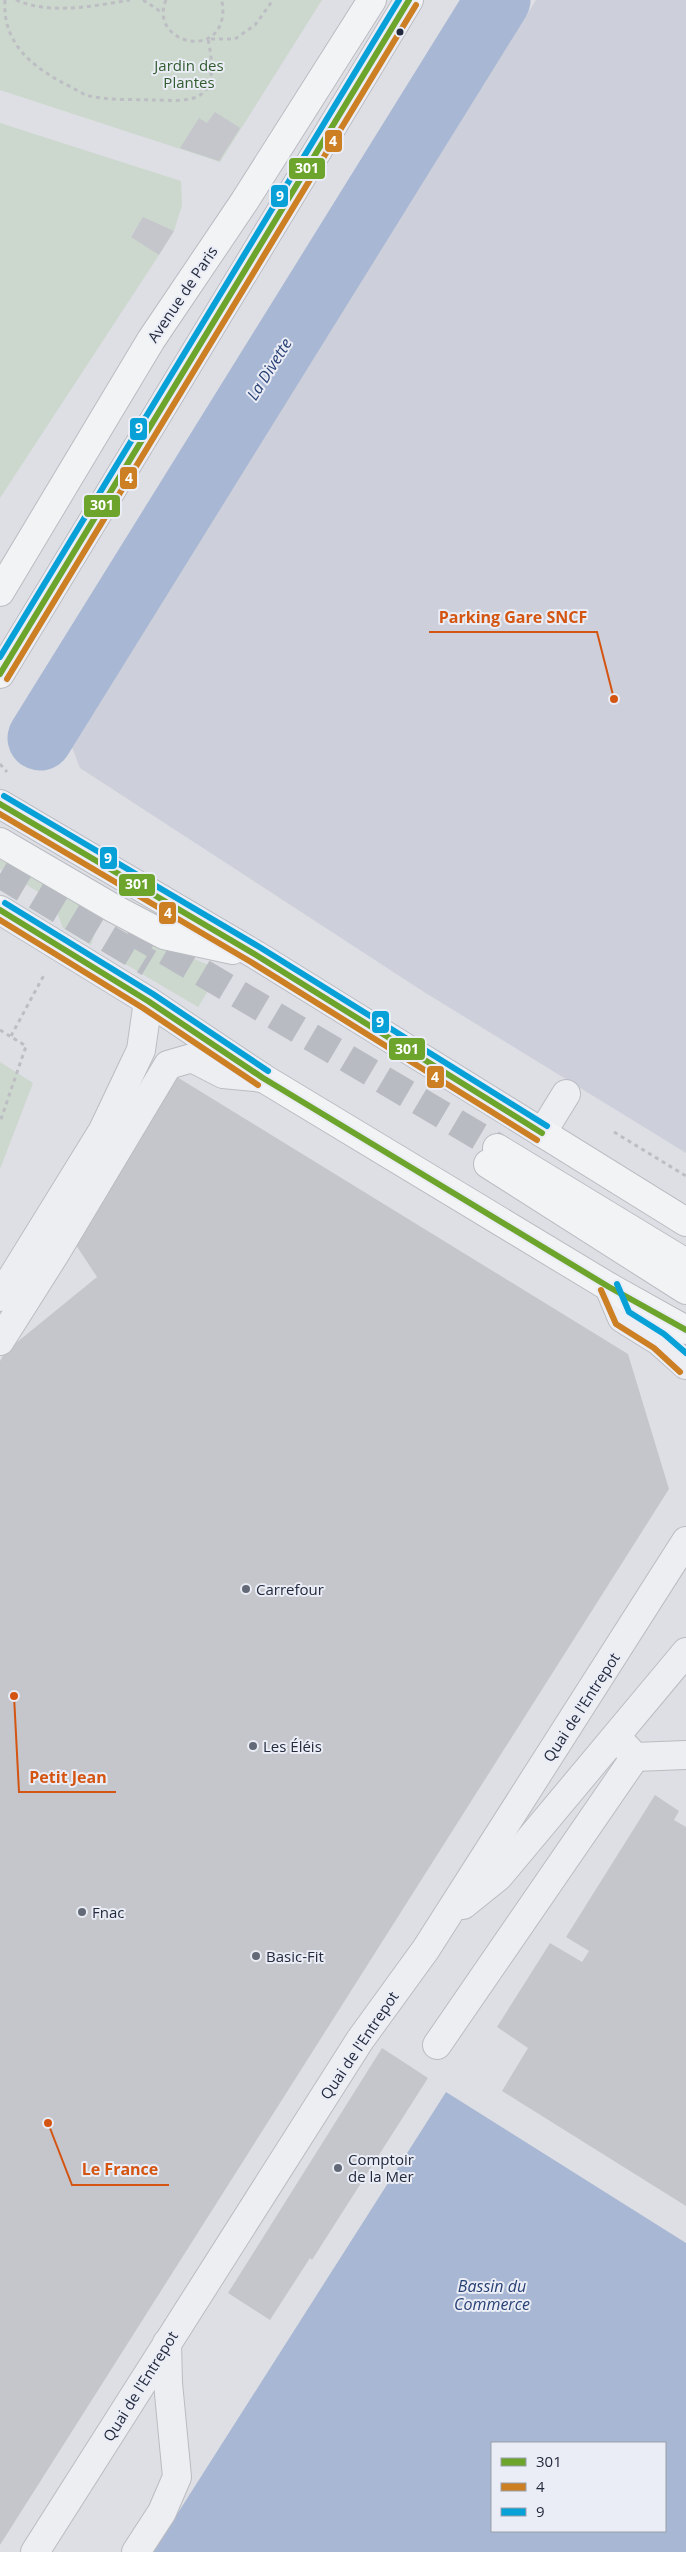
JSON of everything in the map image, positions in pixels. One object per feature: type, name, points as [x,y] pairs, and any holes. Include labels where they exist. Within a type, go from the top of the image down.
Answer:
[{"type":"main road","name":"Avenue de Paris","points":[[0,592],[151,340],[244,202],[372,0]]},
{"type":"main road","points":[[0,674],[409,0]]},
{"type":"main road","points":[[0,804],[256,955],[686,1222]]},
{"type":"main road","points":[[0,842],[113,908],[164,935],[256,955]]},
{"type":"main road","points":[[0,910],[148,1001],[263,1078],[608,1287],[686,1330]]},
{"type":"main road","points":[[686,1263],[492,1156],[686,1290]]},
{"type":"street","points":[[0,1297],[103,1130],[141,1050],[148,1001]]},
{"type":"street","points":[[0,1341],[56,1254],[168,1065],[192,1058],[223,1074],[263,1078]]},
{"type":"street","points":[[542,1133],[566,1094]]},
{"type":"street","points":[[608,1287],[622,1318],[659,1341],[686,1365]]},
{"type":"street","name":"Quai de l'Entrepot","points":[[35,2552],[360,2040],[444,1920],[686,1541]]},
{"type":"street","points":[[444,1920],[499,1876],[686,1652]]},
{"type":"street","points":[[616,1736],[635,1757]]},
{"type":"street","points":[[635,1757],[686,1755]]},
{"type":"street","points":[[437,2045],[635,1757]]},
{"type":"street","points":[[136,2552],[162,2512],[177,2477],[168,2383],[167,2343]]},
{"type":"path","points":[[5,0],[4,15],[8,28],[27,60],[50,76],[85,94],[113,99],[189,100],[204,93],[208,84],[213,59],[208,39]]},
{"type":"path","points":[[16,0],[29,6],[87,8],[130,0]]},
{"type":"path","points":[[143,0],[163,13]]},
{"type":"path","points":[[166,0],[163,13],[167,26],[178,38],[198,42],[208,39],[235,39],[255,25],[273,0]]},
{"type":"path","points":[[208,39],[216,32],[221,23],[223,14],[221,0]]},
{"type":"path","points":[[11,1036],[46,970]]},
{"type":"path","points":[[0,1030],[26,1046],[0,1122]]},
{"type":"path","points":[[614,1132],[686,1176]]},
{"type":"shaded area","points":[[536,0],[686,0],[686,1153],[424,992],[80,768],[72,747]]},
{"type":"green space","name":"Jardin des Plantes","points":[[0,0],[322,0],[220,162],[0,90]]},
{"type":"green space","points":[[0,123],[181,181],[182,205],[174,231],[143,218],[131,236],[159,255],[0,498]]},
{"type":"green space","points":[[0,852],[101,914],[91,945],[63,928],[52,900],[0,869]]},
{"type":"green space","points":[[126,931],[221,970],[198,1007],[115,958]]},
{"type":"green space","points":[[0,1062],[33,1083],[0,1169]]},
{"type":"water","name":"Bassin du Commerce","points":[[446,2092],[686,2243],[686,2552],[153,2552]]},
{"type":"building","points":[[215,112],[240,128],[219,161],[180,148],[199,118],[207,123]]},
{"type":"building","points":[[143,217],[174,231],[159,255],[131,237]]},
{"type":"building","name":"Les Éléis","points":[[177,1077],[628,1354],[669,1489],[0,2545],[0,1361],[5,1352],[97,1277],[74,1242]]},
{"type":"building","points":[[655,1795],[679,1811],[674,1820],[686,1827],[686,2206],[502,2091],[528,2048],[497,2027],[550,1943],[582,1962],[589,1951],[566,1937]]},
{"type":"building","name":"Comptoir de la Mer","points":[[382,2048],[428,2078],[312,2260],[310,2258],[270,2320],[228,2293]]},
{"type":"waterway","name":"La Divette","points":[[40,738],[498,0]]},
{"type":"tunnel","points":[[0,874],[149,963]]},
{"type":"tunnel","points":[[130,930],[497,1147]]},
{"type":"transit line","name":"9","points":[[0,657],[399,0]]},
{"type":"transit line","name":"301","points":[[0,674],[409,0]]},
{"type":"transit line","name":"4","points":[[7,679],[416,5]]},
{"type":"transit line","name":"9","points":[[4,796],[261,948],[547,1126]]},
{"type":"transit line","name":"301","points":[[0,804],[256,955],[542,1133]]},
{"type":"transit line","name":"4","points":[[0,814],[251,962],[537,1140]]},
{"type":"transit line","name":"9","points":[[5,903],[153,994],[268,1071]]},
{"type":"transit line","name":"301","points":[[0,910],[148,1001],[263,1078],[609,1287],[686,1330]]},
{"type":"transit line","name":"4","points":[[0,920],[143,1008],[258,1085]]},
{"type":"transit line","name":"9","points":[[617,1284],[629,1312],[664,1334],[686,1353]]},
{"type":"transit line","name":"4","points":[[601,1290],[616,1324],[654,1348],[680,1372]]},
{"type":"place","name":"Parking Gare SNCF","points":[[614,699]]},
{"type":"place","name":"Carrefour","points":[[246,1589]]},
{"type":"place","name":"Petit Jean","points":[[14,1696]]},
{"type":"place","name":"Les Éléis","points":[[253,1746]]},
{"type":"place","name":"Fnac","points":[[82,1912]]},
{"type":"place","name":"Basic-Fit","points":[[256,1956]]},
{"type":"place","name":"Le France","points":[[48,2123]]},
{"type":"place","name":"Comptoir de la Mer","points":[[338,2168]]}]
